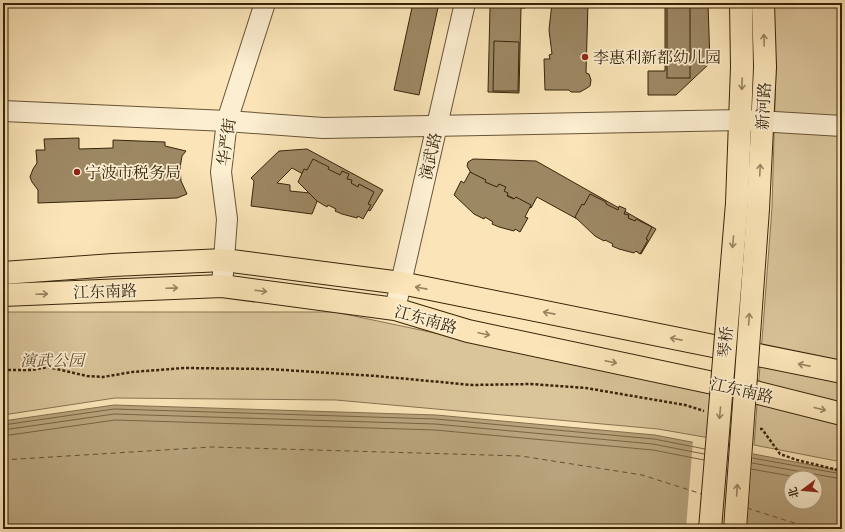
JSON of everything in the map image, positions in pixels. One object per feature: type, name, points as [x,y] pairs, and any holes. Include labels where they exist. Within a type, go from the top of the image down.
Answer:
[{"type":"main road","name":"新河路","points":[[737,203],[741,120],[741,3]]},
{"type":"main road","name":"新河路","points":[[758,209],[765,67],[763,3]]},
{"type":"main road","name":"琴桥","points":[[710,529],[737,203]]},
{"type":"main road","name":"琴桥","points":[[735,529],[758,209]]},
{"type":"main road","name":"江东南路","points":[[3,273],[113,264],[224,260],[401,283],[842,372]]},
{"type":"main road","name":"江东南路","points":[[3,295],[222,286],[395,309],[468,331],[752,392],[842,414]]},
{"type":"street","name":"华严街","points":[[222,286],[227,219],[222,172],[227,122],[265,3]]},
{"type":"street","name":"演武路","points":[[395,309],[465,3]]},
{"type":"street","points":[[3,111],[323,128],[741,120],[842,126]]},
{"type":"path","points":[[3,370],[32,370],[48,367],[87,376],[102,377],[132,372],[184,368],[268,369],[376,376],[472,385],[531,384],[586,388],[685,405],[706,411]]},
{"type":"path","points":[[755,427],[762,429],[780,454],[796,460],[842,471]]},
{"type":"green space","points":[[773,3],[842,3],[842,462],[754,445],[772,208],[776,66]]},
{"type":"green space","name":"演武公园","points":[[3,312],[335,312],[715,392],[710,438],[658,429],[336,400],[115,398],[3,415]]},
{"type":"water","points":[[114,405],[436,415],[655,435],[842,471],[842,529],[3,529],[3,421]]},
{"type":"pier","points":[[693,440],[753,452],[747,529],[686,529]]},
{"type":"building","points":[[413,3],[439,3],[419,95],[394,90]]},
{"type":"building","points":[[496,3],[525,3],[525,8],[521,8],[519,93],[488,92],[490,7],[496,7]]},
{"type":"building","points":[[498,3],[524,3],[524,6],[498,5]]},
{"type":"building","points":[[552,3],[588,3],[586,73],[589,74],[591,80],[590,86],[580,92],[571,92],[569,90],[545,90],[544,59],[550,59],[549,55],[552,54],[549,30]]},
{"type":"building","points":[[665,3],[708,3],[710,63],[676,95],[648,95],[648,71],[665,71]]},
{"type":"building","points":[[667,3],[690,3],[690,78],[667,78]]},
{"type":"building","points":[[494,41],[519,42],[518,91],[493,91]]},
{"type":"building","points":[[79,138],[79,149],[113,148],[113,140],[165,142],[165,146],[186,151],[182,156],[180,168],[181,181],[187,194],[177,198],[38,203],[38,190],[30,177],[37,163],[36,150],[45,150],[44,139]]},
{"type":"building","points":[[307,149],[383,190],[370,211],[292,168],[277,183],[290,185],[290,191],[320,194],[312,214],[251,206],[254,181],[251,178],[279,151]]},
{"type":"building","points":[[313,159],[329,167],[328,169],[340,175],[342,171],[349,174],[347,179],[352,180],[351,183],[358,187],[359,184],[374,192],[368,204],[371,205],[363,219],[358,216],[357,218],[342,214],[335,211],[336,209],[328,205],[327,207],[317,201],[298,182],[304,169],[307,170]]},
{"type":"building","points":[[473,159],[536,161],[656,229],[641,254],[537,197],[531,208],[470,175],[471,173],[467,166],[468,162]]},
{"type":"building","points":[[470,172],[486,180],[485,182],[497,187],[499,184],[506,187],[504,191],[508,193],[507,196],[514,199],[516,197],[531,205],[525,217],[528,218],[520,232],[515,229],[514,231],[499,227],[492,224],[493,222],[485,217],[484,219],[474,214],[454,195],[461,181],[464,183]]},
{"type":"building","points":[[590,194],[618,210],[619,206],[626,209],[624,214],[629,215],[628,218],[635,221],[636,219],[652,227],[646,239],[648,240],[640,254],[636,251],[634,253],[612,246],[613,244],[595,236],[575,217],[582,204],[584,205]]},
{"type":"ferry route","points":[[3,460],[212,447],[521,456],[642,475],[702,494]]},
{"type":"ferry route","points":[[747,508],[813,529]]},
{"type":"place","name":"李惠利新都幼儿园","points":[[585,57]]},
{"type":"place","name":"宁波市税务局","points":[[77,172]]}]
